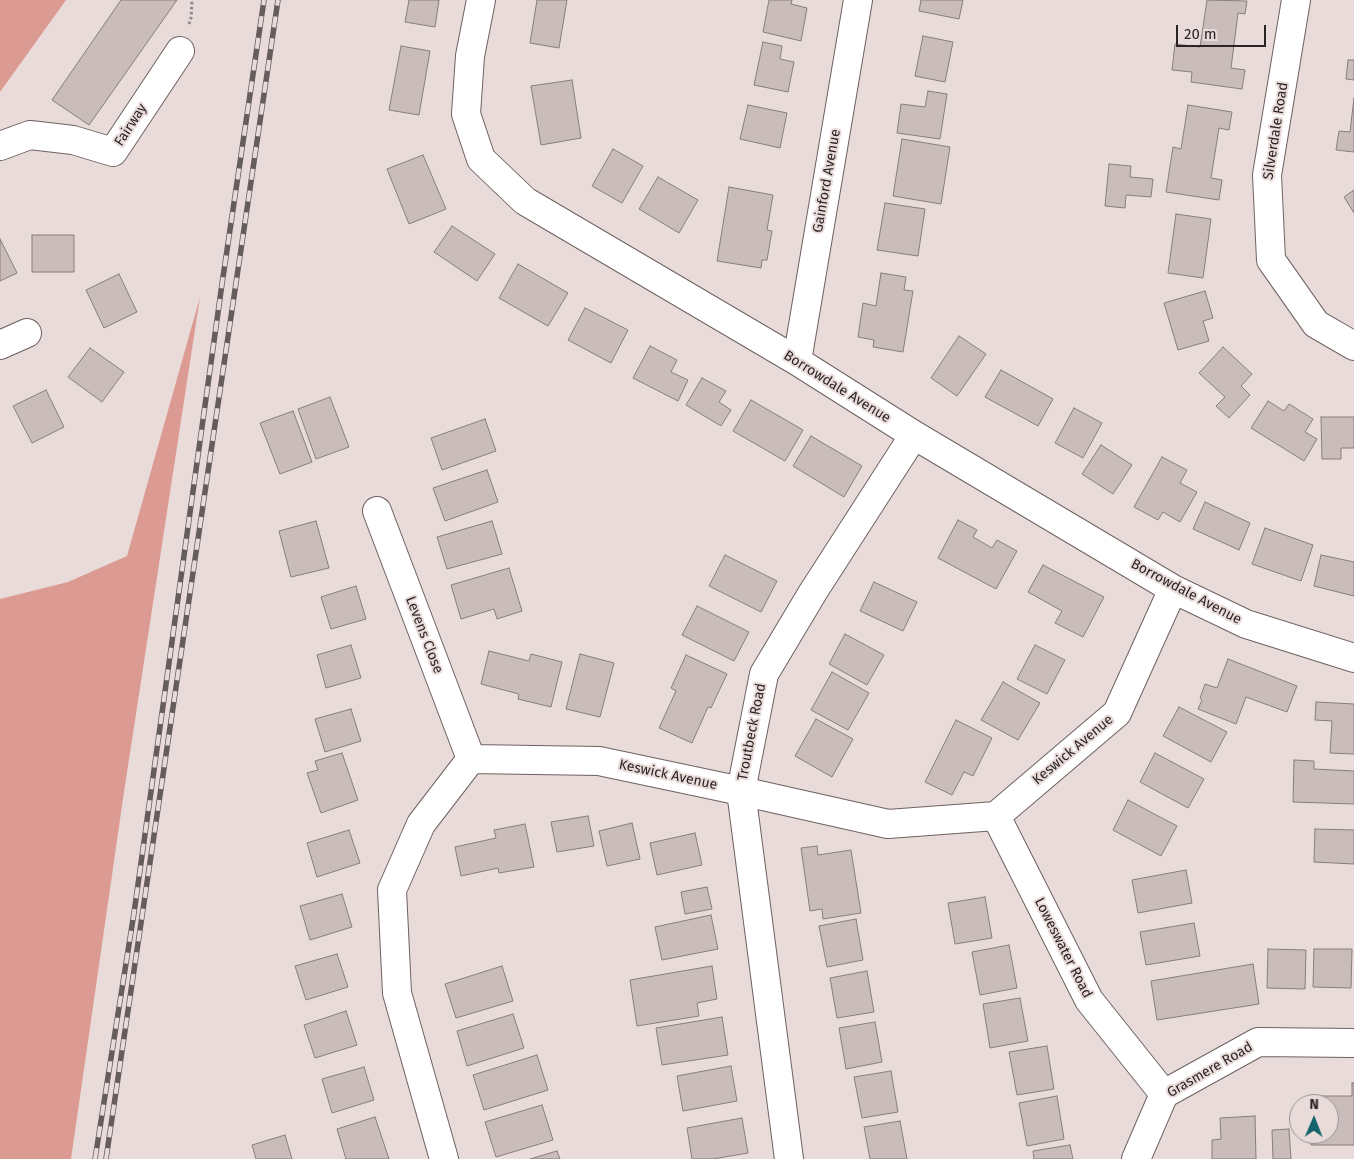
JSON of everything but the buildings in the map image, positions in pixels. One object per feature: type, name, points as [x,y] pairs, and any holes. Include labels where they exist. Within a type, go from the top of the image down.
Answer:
[{"type":"street","name":"Borrowdale Avenue","points":[[481,0],[470,56],[466,114],[481,159],[525,201],[797,361],[914,435],[1173,589],[1246,624],[1354,658]]},
{"type":"street","name":"Gainford Avenue","points":[[797,361],[858,0]]},
{"type":"street","name":"Silverdale Road","points":[[1296,0],[1267,175],[1270,260],[1316,324],[1354,346]]},
{"type":"street","name":"Fairway","points":[[0,146],[30,135],[73,140],[113,152],[180,51]]},
{"type":"street","points":[[0,345],[27,333]]},
{"type":"street","name":"Troutbeck Road","points":[[789,1159],[741,790],[764,674],[813,592],[914,435]]},
{"type":"street","name":"Levens Close","points":[[377,511],[471,759]]},
{"type":"street","name":"Keswick Avenue","points":[[471,759],[599,761],[741,790],[888,824],[996,816],[1117,713],[1173,589]]},
{"type":"street","points":[[444,1159],[397,993],[392,890],[421,824],[471,759]]},
{"type":"street","name":"Loweswater Road","points":[[996,816],[1089,1000],[1164,1094]]},
{"type":"street","name":"Grasmere Road","points":[[1136,1159],[1164,1094],[1258,1042],[1354,1043]]},
{"type":"shaded area","points":[[0,0],[66,0],[0,92]]},
{"type":"shaded area","points":[[200,297],[124,792],[71,1159],[0,1159],[0,599],[68,582],[127,556]]},
{"type":"railway","points":[[95,1159],[134,913],[222,284],[264,0]]},
{"type":"railway","points":[[106,1159],[278,0]]}]
